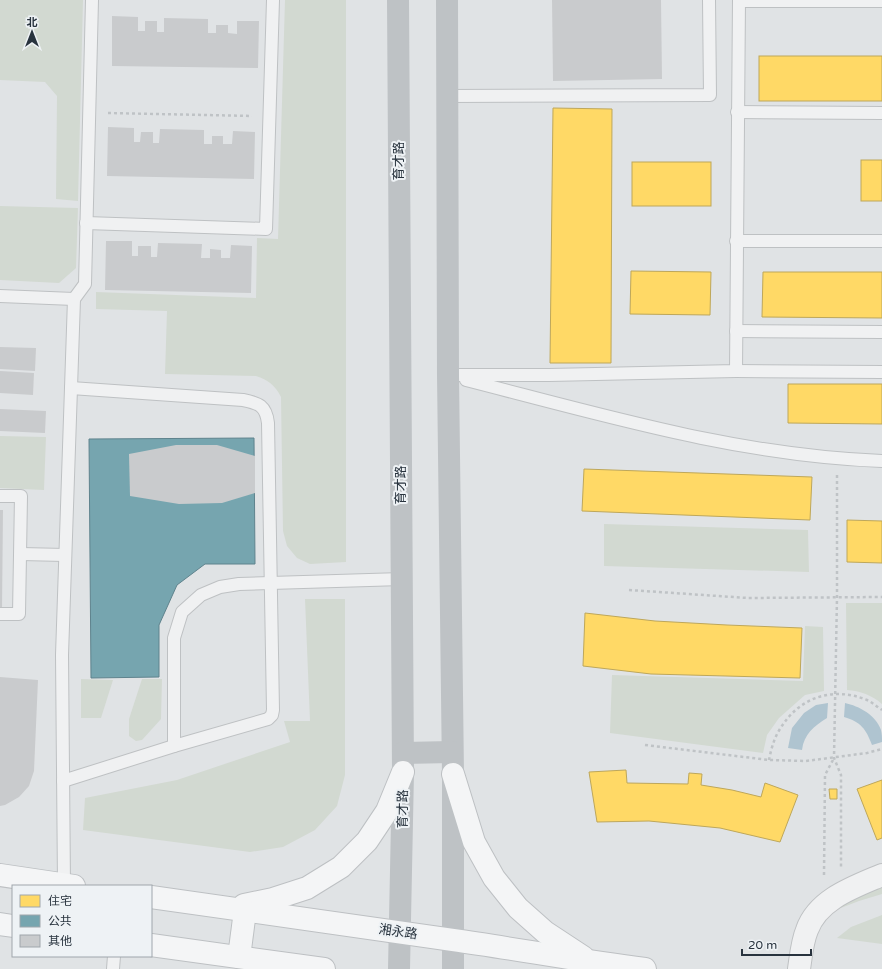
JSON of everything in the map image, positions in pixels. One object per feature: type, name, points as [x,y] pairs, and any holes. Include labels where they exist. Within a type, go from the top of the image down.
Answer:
[{"type":"main road","name":"育才路","points":[[398,0],[403,762],[399,969]]},
{"type":"main road","points":[[447,0],[448,375],[453,774],[453,969]]},
{"type":"main road","points":[[239,957],[236,910],[307,888],[341,867],[367,841],[386,811],[403,762],[452,752]]},
{"type":"main road","points":[[453,774],[474,842],[494,878],[518,908],[545,932],[591,962]]},
{"type":"main road","points":[[0,875],[69,885]]},
{"type":"main road","name":"湘永路","points":[[152,898],[400,932],[622,968],[645,969]]},
{"type":"main road","points":[[0,924],[12,926]]},
{"type":"main road","points":[[152,945],[324,969]]},
{"type":"main road","points":[[239,957],[264,969]]},
{"type":"street","points":[[799,969],[803,942],[807,928],[814,915],[823,905],[837,896],[882,874]]},
{"type":"lane","points":[[69,885],[63,781],[62,655],[74,299],[84,284],[92,0]]},
{"type":"lane","points":[[86,222],[266,229],[273,0]]},
{"type":"lane","points":[[447,96],[710,95],[709,0]]},
{"type":"lane","points":[[736,371],[739,0],[882,1]]},
{"type":"lane","points":[[737,112],[882,113]]},
{"type":"lane","points":[[736,241],[882,241]]},
{"type":"lane","points":[[0,296],[74,299]]},
{"type":"lane","points":[[736,331],[882,332]]},
{"type":"lane","points":[[448,375],[549,375],[736,371],[882,372]]},
{"type":"lane","points":[[448,375],[651,427],[709,440],[781,453],[882,461]]},
{"type":"lane","points":[[63,781],[174,746],[268,719],[272,715],[273,710],[268,423],[267,414],[263,407],[254,402],[244,400],[71,388]]},
{"type":"lane","points":[[0,496],[22,496],[19,614],[0,614]]},
{"type":"lane","points":[[21,554],[65,554]]},
{"type":"lane","points":[[174,746],[174,638],[182,612],[200,594],[220,587],[239,584],[402,579]]},
{"type":"lane","points":[[113,969],[114,957]]},
{"type":"path","points":[[89,112],[270,116]]},
{"type":"path","points":[[837,458],[837,597],[834,758],[841,775],[841,868]]},
{"type":"path","points":[[629,590],[748,598],[882,597]]},
{"type":"path","points":[[769,760],[773,743],[779,729],[789,715],[801,704],[815,698],[835,693],[852,695],[868,700],[882,710]]},
{"type":"path","points":[[644,745],[769,760],[806,762],[882,750]]},
{"type":"path","points":[[824,875],[825,775],[834,758]]},
{"type":"shaded area","points":[[0,0],[83,0],[78,201],[56,199],[57,96],[45,82],[0,80]]},
{"type":"shaded area","points":[[285,0],[346,0],[346,562],[310,564],[297,558],[287,546],[283,531],[281,397],[274,386],[268,381],[256,376],[165,374],[167,311],[96,309],[96,292],[256,298],[257,238],[278,239]]},
{"type":"shaded area","points":[[0,206],[78,208],[76,268],[59,283],[0,280]]},
{"type":"shaded area","points":[[0,436],[46,437],[44,490],[0,488]]},
{"type":"shaded area","points":[[604,524],[808,530],[809,572],[604,566]]},
{"type":"shaded area","points":[[305,599],[345,599],[345,775],[337,806],[315,830],[283,847],[250,852],[83,830],[85,798],[177,780],[290,742],[284,721],[310,721]]},
{"type":"shaded area","points":[[846,603],[882,603],[882,704],[866,694],[847,690]]},
{"type":"shaded area","points":[[805,626],[823,627],[824,691],[805,695],[779,718],[767,735],[763,753],[610,733],[612,675],[803,681]]},
{"type":"shaded area","points":[[81,679],[113,680],[101,718],[81,718]]},
{"type":"shaded area","points":[[142,679],[162,679],[161,719],[142,740],[136,741],[129,736],[129,719]]},
{"type":"shaded area","points":[[882,884],[882,894],[833,911],[857,897]]},
{"type":"shaded area","points":[[882,915],[882,944],[837,938],[851,927]]},
{"type":"water","points":[[828,703],[827,718],[810,731],[805,739],[802,750],[788,748],[792,728],[804,713],[816,705]]},
{"type":"water","points":[[845,703],[856,706],[875,720],[881,730],[882,742],[872,745],[865,730],[859,724],[844,717]]},
{"type":"building: 住宅","points":[[759,56],[882,56],[882,101],[759,101]]},
{"type":"building: 住宅","points":[[553,108],[612,109],[611,363],[550,363]]},
{"type":"building: 住宅","points":[[861,160],[882,160],[882,201],[861,201]]},
{"type":"building: 住宅","points":[[632,162],[711,162],[711,206],[632,206]]},
{"type":"building: 住宅","points":[[631,271],[711,272],[710,315],[630,314]]},
{"type":"building: 住宅","points":[[763,272],[882,272],[882,318],[762,317]]},
{"type":"building: 住宅","points":[[788,384],[882,384],[882,424],[788,423]]},
{"type":"building: 住宅","points":[[584,469],[812,477],[810,520],[582,511]]},
{"type":"building: 住宅","points":[[847,520],[882,521],[882,563],[847,562]]},
{"type":"building: 住宅","points":[[585,613],[655,621],[802,628],[800,678],[651,674],[583,666]]},
{"type":"building: 住宅","points":[[626,770],[627,783],[688,784],[689,773],[702,774],[701,785],[761,797],[765,783],[798,795],[780,842],[720,828],[649,821],[597,822],[589,772]]},
{"type":"building: 住宅","points":[[882,780],[882,838],[877,840],[857,789]]},
{"type":"building: 住宅","points":[[829,789],[837,789],[837,799],[830,799]]},
{"type":"building: 公共","points":[[254,438],[255,564],[205,564],[177,585],[159,625],[159,677],[91,678],[89,439]]},
{"type":"building: 其他","points":[[552,0],[661,0],[662,79],[553,81]]},
{"type":"building: 其他","points":[[112,16],[138,17],[138,31],[145,31],[145,21],[157,21],[157,32],[164,32],[164,18],[208,19],[208,33],[216,33],[216,25],[228,25],[228,33],[237,34],[237,21],[259,21],[258,68],[112,66]]},
{"type":"building: 其他","points":[[108,127],[134,128],[134,142],[140,142],[141,132],[153,132],[153,143],[159,143],[160,129],[204,130],[204,144],[212,144],[212,136],[223,136],[223,144],[232,144],[233,131],[255,132],[254,179],[107,176]]},
{"type":"building: 其他","points":[[106,241],[132,241],[132,256],[138,256],[138,246],[151,246],[151,257],[157,257],[158,243],[202,244],[201,258],[210,258],[210,249],[221,250],[221,258],[230,258],[231,245],[252,246],[251,293],[105,290]]},
{"type":"building: 其他","points":[[0,347],[36,348],[35,371],[0,369]]},
{"type":"building: 其他","points":[[0,371],[34,373],[33,395],[0,393]]},
{"type":"building: 其他","points":[[0,409],[46,411],[45,433],[0,431]]},
{"type":"building: 其他","points":[[176,445],[217,445],[255,456],[255,493],[222,503],[179,504],[130,496],[129,454]]},
{"type":"building: 其他","points":[[0,510],[3,510],[2,610],[0,610]]},
{"type":"building: 其他","points":[[0,677],[38,680],[34,771],[29,786],[19,797],[5,805],[0,806]]}]
